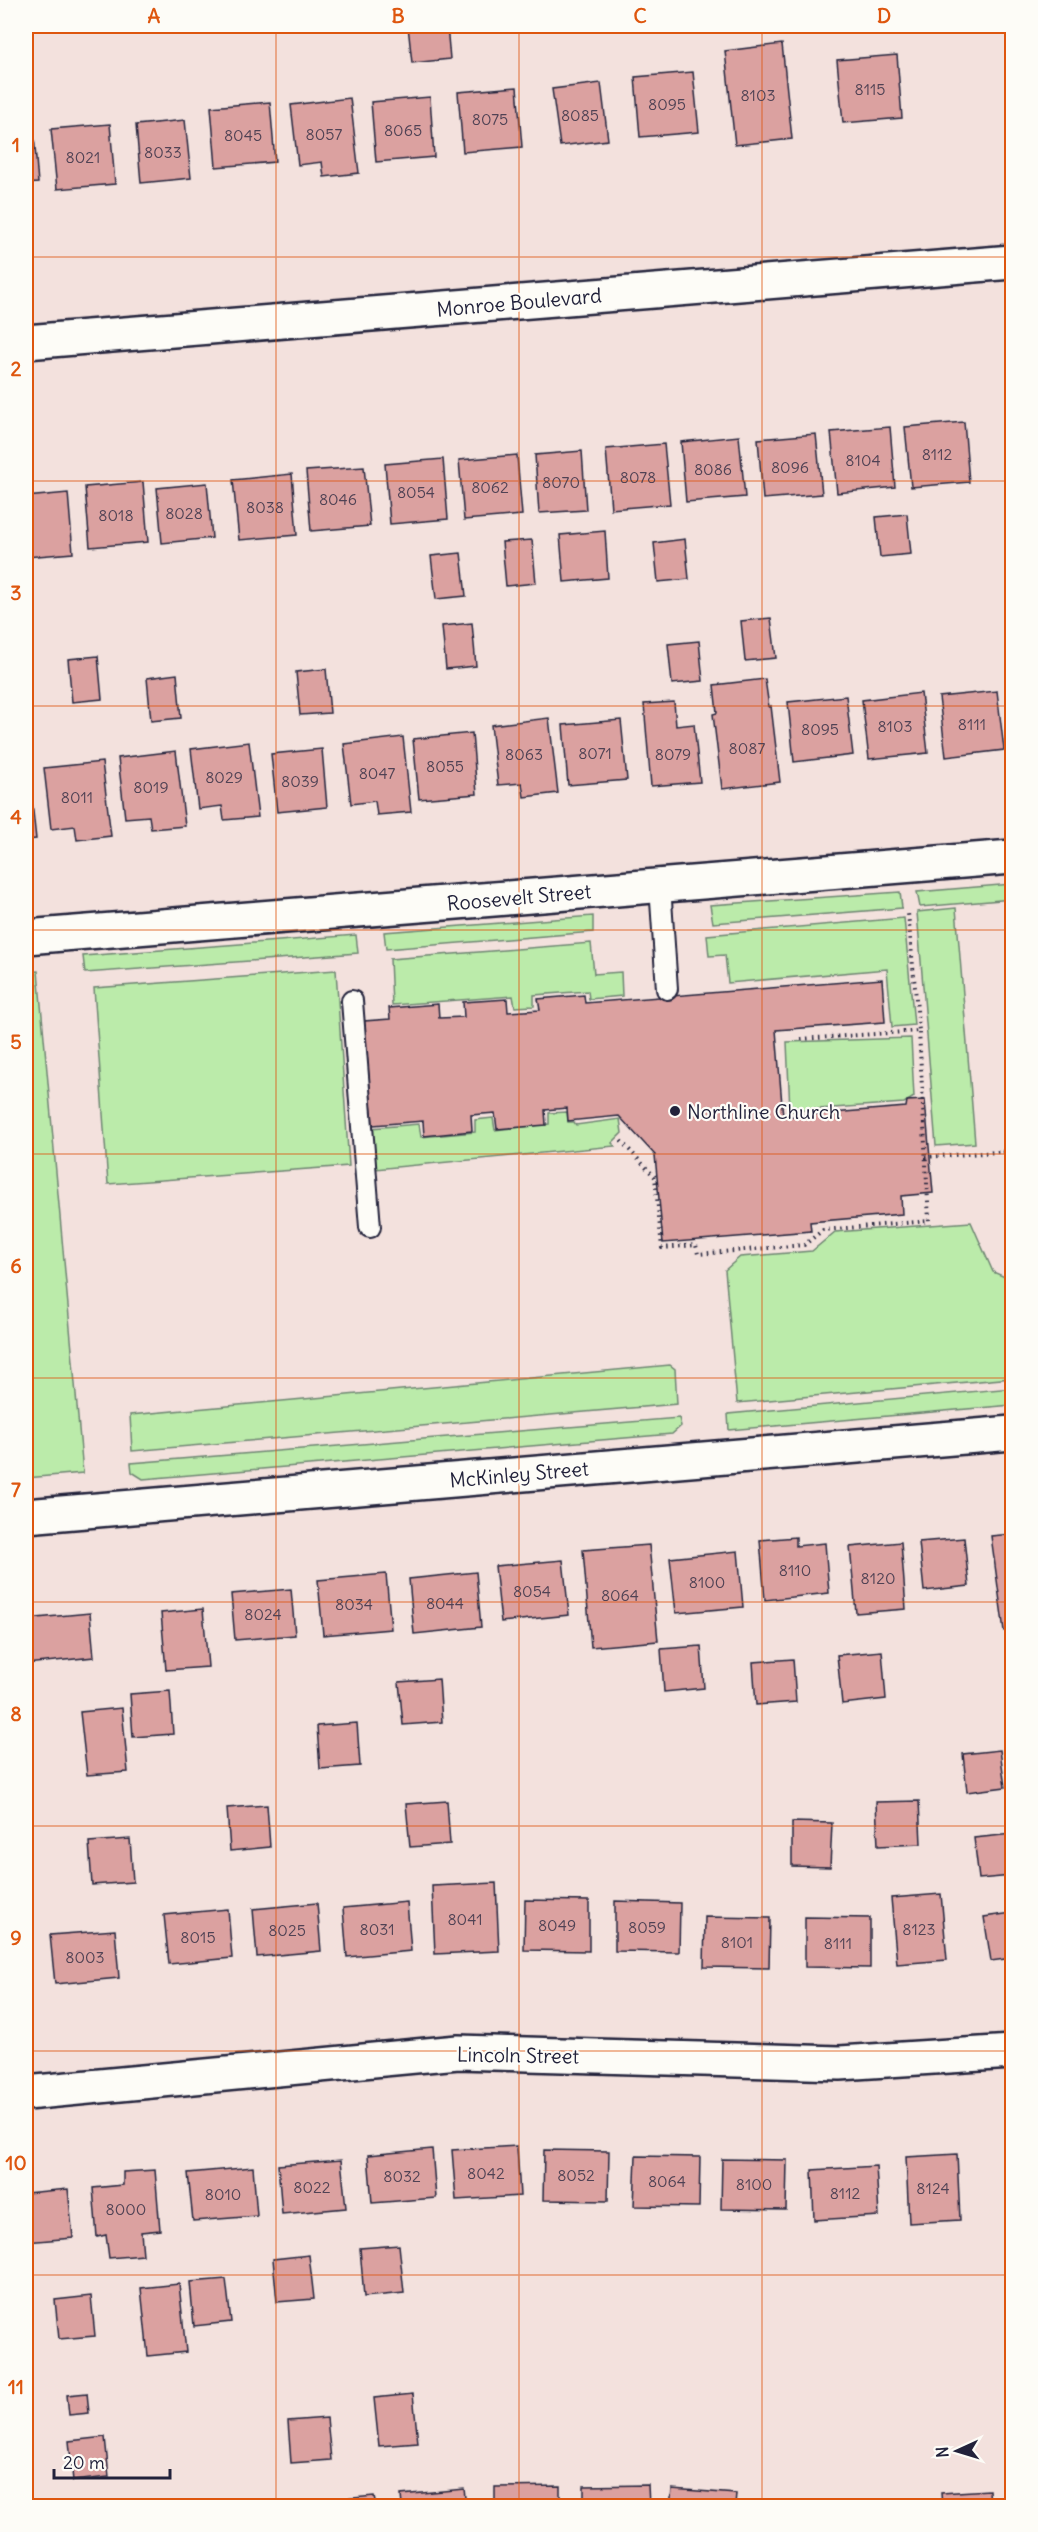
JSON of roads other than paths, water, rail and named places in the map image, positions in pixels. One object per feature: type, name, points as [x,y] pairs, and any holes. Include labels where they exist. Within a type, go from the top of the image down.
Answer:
[{"type":"street","name":"Monroe Boulevard","points":[[26,342],[1012,262]]},
{"type":"street","name":"Roosevelt Street","points":[[26,937],[1012,857]]},
{"type":"street","name":"McKinley Street","points":[[26,1516],[1012,1432]]},
{"type":"street","name":"Lincoln Street","points":[[26,2093],[458,2052],[840,2063],[1012,2052]]},
{"type":"lane","points":[[660,886],[667,988]]},
{"type":"lane","points":[[352,1001],[370,1227]]},
{"type":"place","name":"Northline Church","points":[[675,1111]]}]
